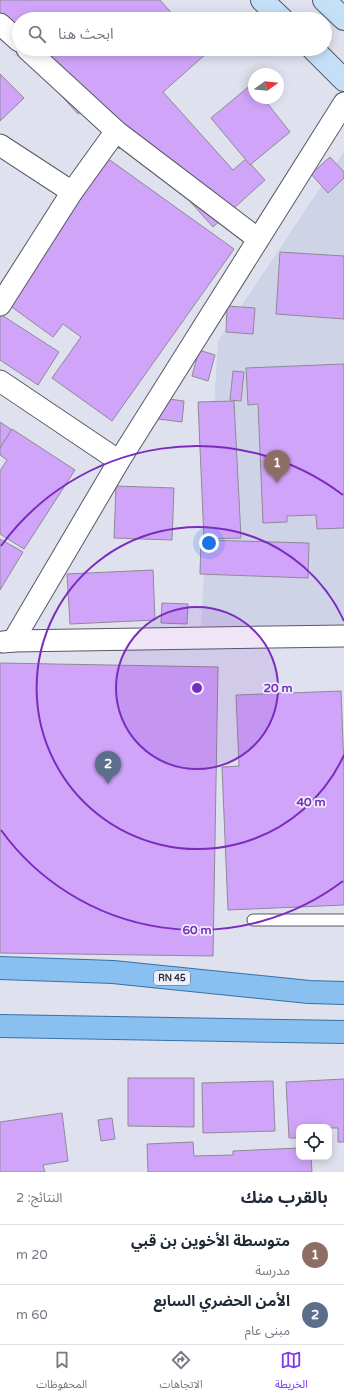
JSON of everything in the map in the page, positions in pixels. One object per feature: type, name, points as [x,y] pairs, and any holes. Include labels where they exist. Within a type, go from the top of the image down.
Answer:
[{"type":"main road","points":[[262,0],[275,12]]},
{"type":"main road","points":[[324,0],[344,19]]},
{"type":"main road","points":[[319,56],[344,80]]},
{"type":"main road","name":"RN 45","points":[[0,968],[113,972],[309,992],[344,993]]},
{"type":"main road","points":[[0,1026],[344,1032]]},
{"type":"street","points":[[0,24],[12,35]]},
{"type":"street","points":[[35,56],[116,131],[258,239]]},
{"type":"street","points":[[7,642],[344,103]]},
{"type":"street","points":[[0,305],[72,192],[116,131]]},
{"type":"street","points":[[0,145],[72,192]]},
{"type":"street","points":[[0,382],[119,461]]},
{"type":"street","points":[[7,642],[344,636]]},
{"type":"lane","points":[[253,920],[344,920]]},
{"type":"shaded area","points":[[344,152],[344,625],[201,626],[218,341]]},
{"type":"building","points":[[0,0],[160,0],[171,12],[12,12],[12,41],[0,28]]},
{"type":"building","points":[[25,56],[204,56],[163,92],[233,170],[246,159],[265,180],[213,227],[132,137],[119,149],[84,109],[78,114]]},
{"type":"building","points":[[0,74],[24,98],[0,121]]},
{"type":"building","points":[[248,87],[248,104],[268,104],[290,132],[250,165],[211,118]]},
{"type":"building","points":[[330,157],[344,172],[344,178],[328,193],[311,174]]},
{"type":"building","points":[[107,158],[234,249],[112,421],[52,378],[81,337],[63,324],[53,337],[5,302]]},
{"type":"building","points":[[280,252],[344,256],[344,319],[276,314]]},
{"type":"building","points":[[227,306],[255,308],[253,334],[226,332]]},
{"type":"building","points":[[0,314],[59,352],[38,385],[0,360]]},
{"type":"building","points":[[199,350],[215,355],[208,381],[192,376]]},
{"type":"building","points":[[344,364],[344,528],[317,529],[316,515],[287,516],[287,522],[263,523],[258,404],[248,405],[246,368]]},
{"type":"building","points":[[233,371],[244,372],[241,401],[230,400]]},
{"type":"building","points":[[161,398],[184,401],[182,422],[158,419]]},
{"type":"building","points":[[234,401],[241,538],[204,539],[198,402]]},
{"type":"building","points":[[0,422],[12,430],[0,448]]},
{"type":"building","points":[[12,429],[75,470],[24,549],[0,534],[0,471],[7,460],[0,455],[0,448]]},
{"type":"building","points":[[116,486],[174,488],[172,540],[114,538]]},
{"type":"building","points":[[0,539],[23,552],[0,590]]},
{"type":"building","points":[[201,540],[309,543],[308,578],[200,574]]},
{"type":"building","points":[[153,570],[155,620],[70,624],[67,574]]},
{"type":"building","points":[[162,603],[188,604],[187,624],[161,623]]},
{"type":"building","points":[[0,663],[218,667],[213,956],[0,953]]},
{"type":"building","points":[[341,691],[344,768],[344,905],[228,910],[222,767],[239,766],[236,695]]},
{"type":"building","points":[[128,1078],[194,1078],[194,1127],[128,1126]]},
{"type":"building","points":[[344,1079],[344,1142],[338,1142],[338,1128],[332,1128],[332,1124],[296,1124],[296,1138],[289,1138],[286,1082]]},
{"type":"building","points":[[273,1081],[275,1131],[203,1133],[202,1083]]},
{"type":"building","points":[[62,1113],[68,1161],[43,1165],[45,1172],[0,1172],[0,1122]]},
{"type":"building","points":[[112,1118],[115,1139],[101,1141],[98,1120]]},
{"type":"building","points":[[193,1142],[194,1156],[233,1155],[233,1151],[296,1148],[296,1160],[311,1160],[312,1172],[148,1172],[147,1144]]},
{"type":"place","name":"متوسطة الأخوين بن قبي","points":[[277,483]]},
{"type":"place","name":"الأمن الحضري السابع","points":[[108,784]]}]
